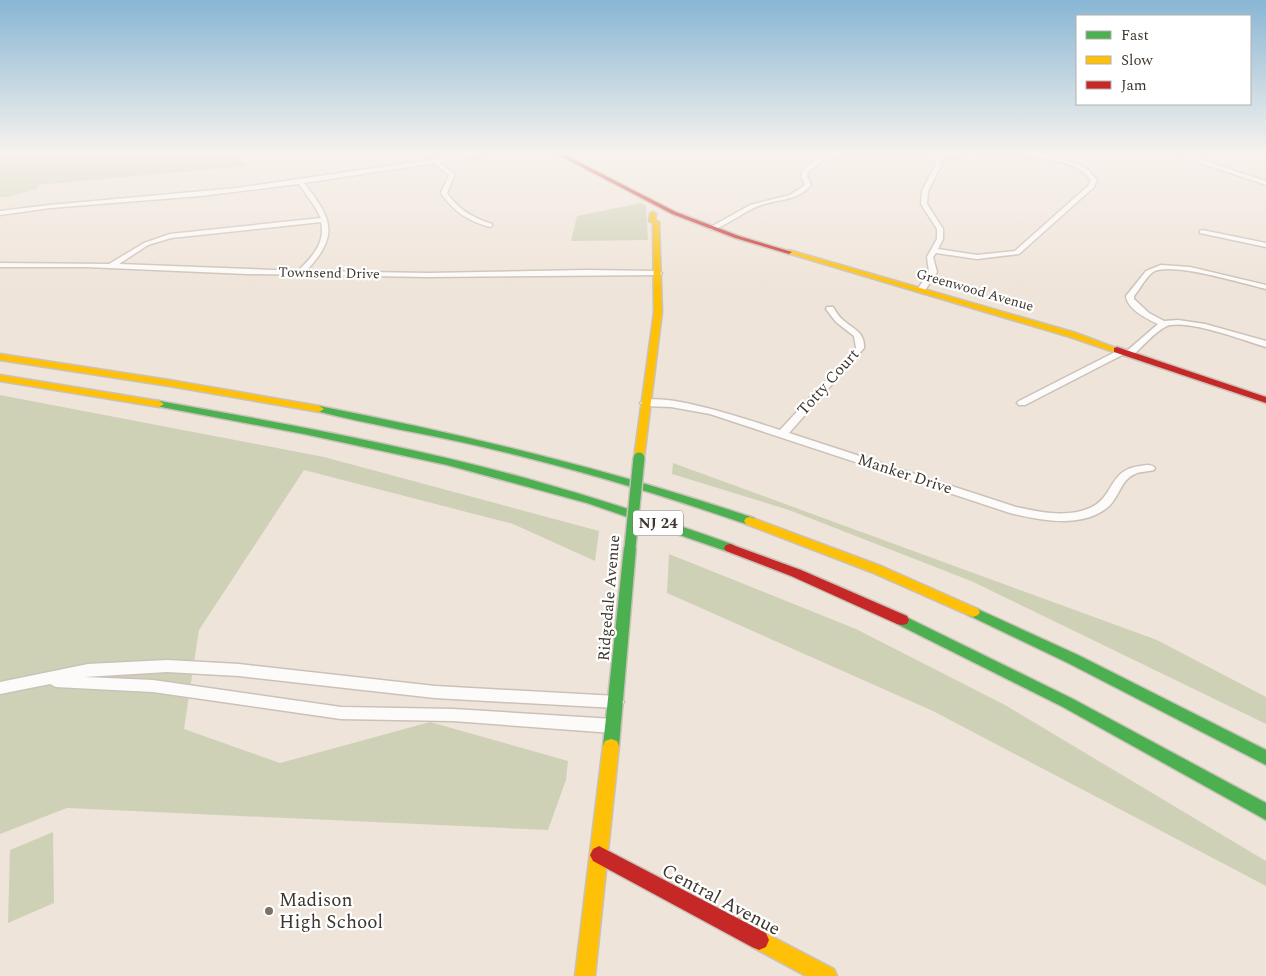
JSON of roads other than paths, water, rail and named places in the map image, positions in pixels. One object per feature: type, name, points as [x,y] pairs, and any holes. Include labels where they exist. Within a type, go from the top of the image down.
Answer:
[{"type":"main road","points":[[644,198],[671,211]]},
{"type":"main road","points":[[644,198],[655,218],[671,211]]},
{"type":"main road","name":"Greenwood Avenue","points":[[671,211],[712,228],[770,248],[921,290],[1127,352],[1266,400]]},
{"type":"main road","name":"Ridgedale Avenue","points":[[585,976],[616,702],[645,403],[658,312],[655,218]]},
{"type":"main road","name":"NJ 24","points":[[0,357],[187,385],[322,410],[481,444],[651,488],[841,554],[951,601],[1071,658],[1266,758]]},
{"type":"main road","name":"NJ 24","points":[[0,378],[219,415],[373,446],[543,488],[654,521],[726,546],[824,584],[933,633],[1056,696],[1266,812]]},
{"type":"main road","name":"Central Avenue","points":[[599,855],[827,976]]},
{"type":"street","points":[[0,213],[50,206],[162,198]]},
{"type":"street","points":[[300,273],[316,258],[326,241],[323,220],[312,198]]},
{"type":"street","points":[[448,198],[459,212],[474,221],[490,225]]},
{"type":"street","points":[[712,228],[727,222],[760,203],[784,198]]},
{"type":"street","points":[[921,290],[933,272],[930,257],[940,239],[940,229],[925,208],[924,198]]},
{"type":"street","points":[[933,250],[978,257],[999,256],[1017,252],[1078,198]]},
{"type":"street","points":[[111,266],[146,244],[170,236],[323,220]]},
{"type":"street","points":[[1202,232],[1266,245]]},
{"type":"street","name":"Townsend Drive","points":[[0,265],[111,266],[300,273],[428,275],[586,272],[658,273]]},
{"type":"street","points":[[1163,324],[1146,314],[1130,300],[1130,296],[1153,269],[1165,267],[1180,268],[1266,286]]},
{"type":"street","name":"Totty Court","points":[[782,434],[860,348],[861,344],[858,335],[838,321],[830,309]]},
{"type":"street","points":[[1022,403],[1127,352],[1163,324],[1178,322],[1205,326],[1266,344]]},
{"type":"street","name":"Manker Drive","points":[[645,403],[671,404],[712,411],[1014,510],[1051,516],[1084,514],[1096,510],[1106,504],[1126,474],[1131,471],[1150,468]]},
{"type":"street","points":[[0,688],[88,670],[167,666],[238,670],[435,692],[616,702]]},
{"type":"street","points":[[44,680],[153,686],[341,713],[453,715],[613,726]]},
{"type":"place","name":"Madison High School","points":[[269,911]]}]
